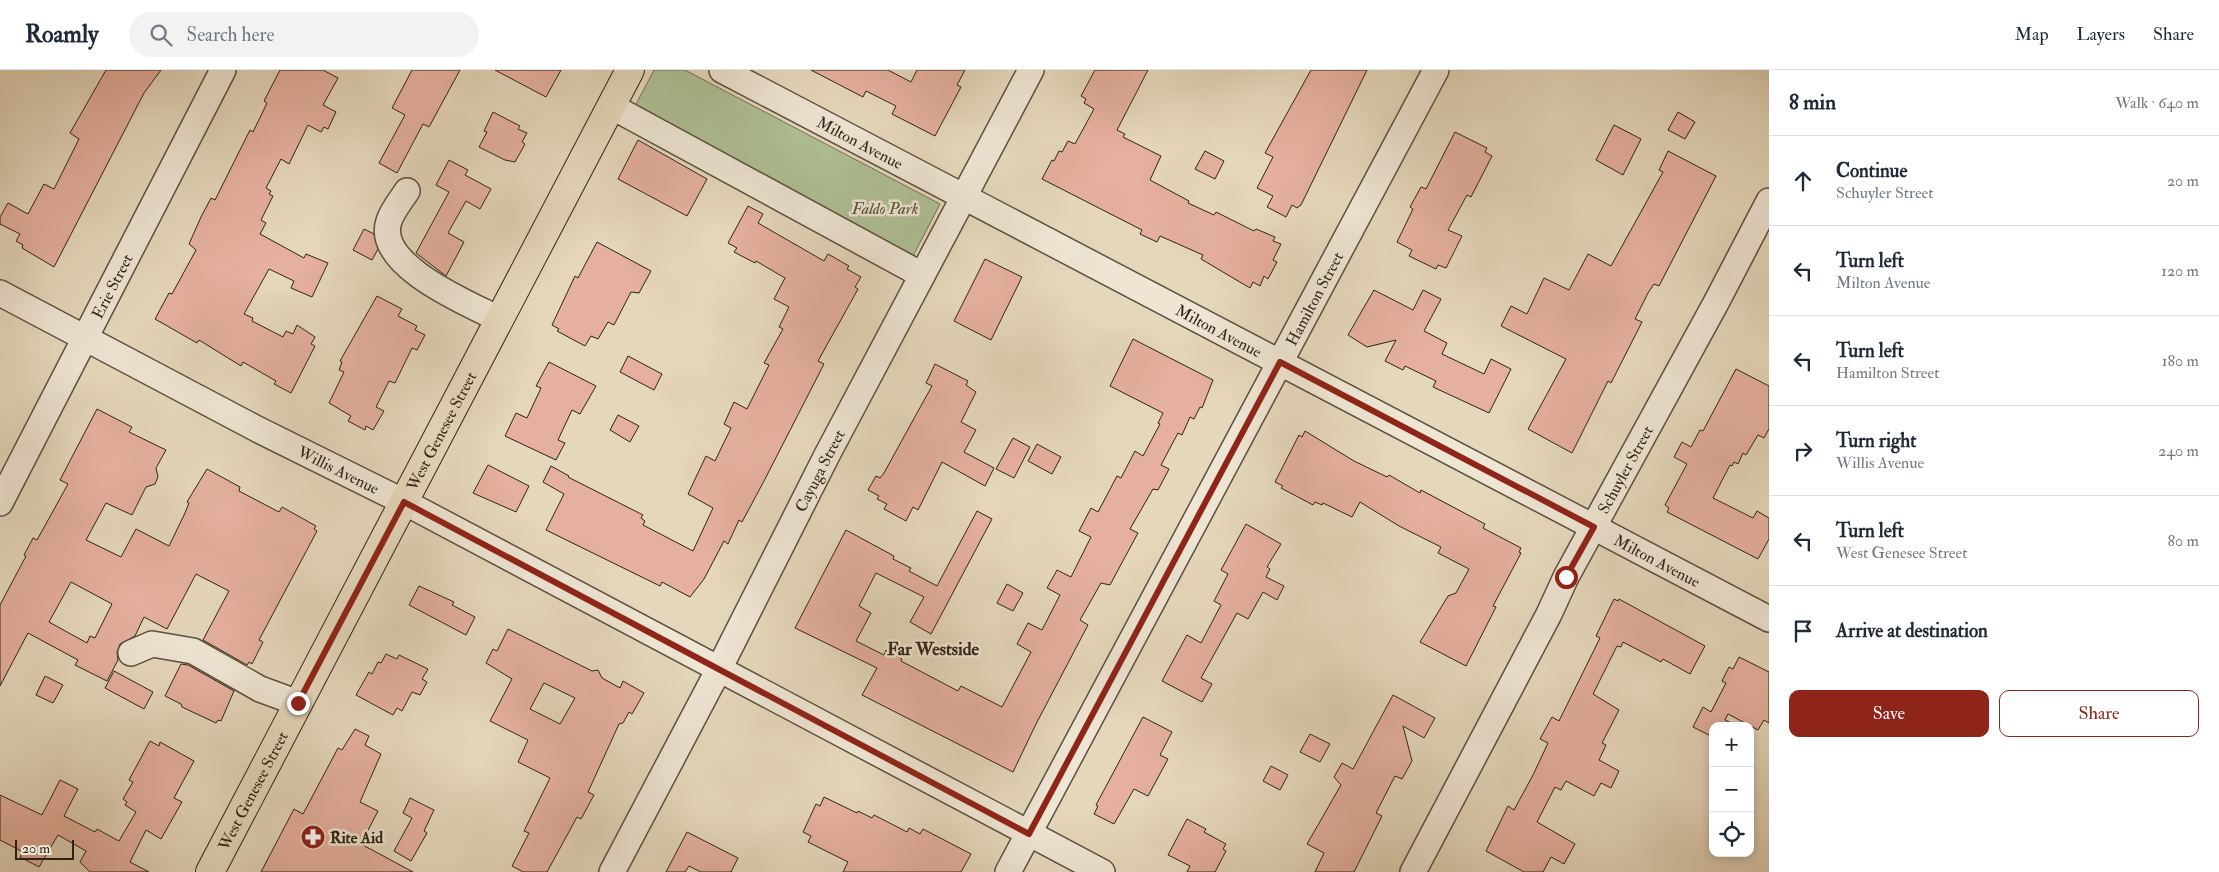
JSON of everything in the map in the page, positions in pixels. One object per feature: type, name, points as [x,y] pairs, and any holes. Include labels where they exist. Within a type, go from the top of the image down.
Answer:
[{"type":"main road","name":"West Genesee Street","points":[[210,872],[630,70]]},
{"type":"street","name":"Erie Street","points":[[0,503],[223,70]]},
{"type":"street","name":"Milton Avenue","points":[[722,70],[1769,619]]},
{"type":"street","name":"Cayuga Street","points":[[612,872],[719,669],[827,455],[1031,70]]},
{"type":"street","name":"Hamilton Street","points":[[1008,872],[1436,70]]},
{"type":"street","points":[[611,106],[922,275]]},
{"type":"street","points":[[407,191],[388,222],[391,246],[404,266],[451,295],[499,319]]},
{"type":"street","name":"Schuyler Street","points":[[1413,872],[1594,527],[1769,201]]},
{"type":"street","name":"Willis Avenue","points":[[0,293],[257,429],[404,502],[1102,872]]},
{"type":"street","points":[[132,653],[152,644],[193,651],[260,689],[298,703]]},
{"type":"green space","name":"Faldo Park","points":[[654,70],[685,70],[940,204],[913,256],[634,108]]},
{"type":"building","points":[[106,70],[161,70],[144,93],[54,267],[22,248],[23,245],[16,241],[20,234],[0,224],[0,217],[8,203],[28,214],[44,184],[54,189],[79,139],[70,133]]},
{"type":"building","points":[[280,70],[323,70],[338,78],[323,105],[336,112],[328,129],[324,127],[321,132],[308,125],[289,164],[281,159],[266,188],[271,191],[269,194],[273,196],[261,220],[266,223],[260,234],[304,258],[306,254],[328,263],[312,297],[291,288],[294,281],[269,269],[244,314],[253,318],[252,321],[283,337],[286,331],[293,334],[297,325],[315,337],[311,344],[315,346],[291,393],[274,384],[276,381],[243,362],[241,366],[199,340],[197,343],[155,319],[169,293],[172,294],[196,250],[189,244],[201,217],[211,198],[215,200],[250,130],[253,132],[267,103],[264,101]]},
{"type":"building","points":[[412,70],[460,70],[429,127],[423,124],[397,173],[379,163],[405,115],[392,108]]},
{"type":"building","points":[[495,70],[561,70],[546,97]]},
{"type":"building","points":[[811,70],[888,70],[911,82],[917,70],[965,70],[957,85],[961,87],[935,136],[892,114],[896,106],[866,91],[863,97]]},
{"type":"building","points":[[1095,70],[1148,70],[1117,130],[1125,134],[1123,137],[1161,156],[1150,180],[1189,201],[1188,203],[1214,215],[1216,212],[1254,231],[1256,229],[1275,237],[1273,241],[1281,244],[1273,260],[1277,262],[1268,279],[1264,276],[1260,286],[1253,282],[1250,288],[1201,259],[1203,255],[1160,236],[1157,242],[1140,234],[1142,230],[1042,179],[1052,160],[1054,161],[1059,151],[1062,152],[1068,141],[1075,144],[1094,109],[1084,103],[1086,99],[1081,96]]},
{"type":"building","points":[[1311,70],[1367,70],[1301,205],[1297,208],[1292,205],[1286,217],[1267,207],[1273,196],[1257,188],[1273,157],[1265,153]]},
{"type":"building","points":[[493,112],[520,126],[518,129],[527,133],[522,142],[525,144],[515,162],[505,160],[479,147],[487,132],[484,131]]},
{"type":"building","points":[[1678,112],[1695,122],[1685,139],[1668,130]]},
{"type":"building","points":[[1614,125],[1641,139],[1623,175],[1596,160]]},
{"type":"building","points":[[1455,132],[1487,148],[1485,152],[1492,156],[1471,197],[1467,195],[1448,230],[1462,236],[1446,268],[1438,265],[1436,269],[1409,256],[1412,250],[1397,242],[1413,209],[1410,207],[1421,187],[1426,189]]},
{"type":"building","points":[[638,140],[707,179],[687,216],[618,179]]},
{"type":"building","points":[[1205,151],[1224,161],[1215,179],[1195,169]]},
{"type":"building","points":[[1668,151],[1716,176],[1659,286],[1654,284],[1648,293],[1635,319],[1642,322],[1611,383],[1608,381],[1572,453],[1528,429],[1566,359],[1501,326],[1511,306],[1527,314],[1544,278],[1569,290],[1588,254],[1611,266],[1663,172],[1659,170]]},
{"type":"building","points":[[449,160],[468,170],[465,175],[491,189],[480,209],[466,201],[448,233],[464,242],[446,276],[416,253],[449,192],[436,185]]},
{"type":"building","points":[[748,206],[763,214],[758,223],[824,261],[828,254],[849,266],[847,269],[861,277],[855,287],[858,289],[818,361],[824,364],[764,481],[742,522],[739,520],[728,544],[724,541],[704,579],[690,597],[662,582],[660,586],[546,530],[564,494],[543,482],[551,466],[568,477],[643,515],[641,518],[645,521],[643,525],[693,551],[713,508],[688,494],[706,456],[715,461],[731,428],[724,424],[734,402],[747,409],[769,365],[764,363],[783,329],[779,327],[789,307],[774,299],[785,278],[756,261],[755,263],[734,252],[737,248],[728,243]]},
{"type":"building","points":[[364,229],[374,234],[378,249],[372,260],[353,250]]},
{"type":"building","points":[[597,242],[651,271],[639,293],[631,292],[614,325],[608,322],[598,339],[591,336],[585,346],[557,331],[559,329],[552,325],[575,276],[578,278]]},
{"type":"building","points":[[985,259],[1022,277],[991,340],[954,321]]},
{"type":"building","points":[[1374,290],[1413,310],[1423,290],[1441,299],[1424,331],[1447,343],[1442,354],[1484,374],[1491,359],[1511,369],[1489,413],[1433,387],[1436,381],[1405,366],[1403,370],[1385,361],[1396,340],[1367,347],[1348,335]]},
{"type":"building","points":[[377,296],[402,309],[398,316],[417,326],[415,330],[425,335],[417,350],[412,348],[395,383],[389,381],[376,407],[384,411],[373,430],[366,426],[365,430],[348,421],[351,416],[329,403],[344,372],[339,370],[342,362],[340,361]]},
{"type":"building","points":[[1133,339],[1213,380],[1202,408],[1200,407],[1194,419],[1190,417],[1182,435],[1178,433],[1161,465],[1169,469],[1158,490],[1153,489],[1130,529],[1138,533],[1110,585],[1101,583],[1080,620],[1088,625],[1013,772],[862,695],[877,668],[795,628],[846,530],[894,556],[893,559],[911,568],[909,571],[937,586],[977,511],[992,519],[931,634],[910,622],[924,597],[876,573],[859,606],[871,613],[856,641],[884,655],[886,650],[902,659],[901,661],[958,691],[961,686],[1002,707],[1031,652],[1017,644],[1028,623],[1042,630],[1060,595],[1047,588],[1057,570],[1071,577],[1091,537],[1079,531],[1091,508],[1098,512],[1117,476],[1121,478],[1135,451],[1143,456],[1160,424],[1158,423],[1163,413],[1110,386]]},
{"type":"building","points":[[628,356],[662,374],[654,390],[620,372]]},
{"type":"building","points":[[549,362],[596,386],[580,414],[572,410],[558,440],[565,443],[556,460],[505,436],[516,413],[527,418],[541,388],[536,386]]},
{"type":"building","points":[[935,364],[968,381],[966,385],[976,392],[961,422],[976,430],[964,452],[994,468],[985,486],[942,462],[918,510],[913,507],[906,521],[884,509],[887,504],[877,499],[879,496],[868,490],[876,476],[880,478],[884,473],[932,386],[926,383]]},
{"type":"building","points":[[1736,369],[1769,386],[1769,429],[1764,438],[1758,435],[1746,455],[1743,453],[1738,464],[1734,462],[1732,466],[1730,465],[1713,498],[1753,518],[1757,511],[1769,518],[1769,539],[1758,559],[1667,512],[1669,508],[1665,505],[1687,464],[1674,457],[1682,442],[1691,447],[1700,430],[1703,431]]},
{"type":"building","points":[[97,409],[132,427],[129,432],[166,450],[156,468],[158,477],[155,484],[146,487],[132,515],[106,503],[86,540],[121,557],[136,529],[169,546],[185,513],[189,503],[187,502],[207,469],[240,487],[239,491],[279,512],[282,507],[316,526],[314,529],[317,531],[259,640],[263,642],[252,664],[249,662],[247,665],[203,640],[229,591],[196,574],[167,629],[144,617],[135,636],[120,644],[117,652],[118,660],[107,681],[75,665],[78,660],[28,633],[0,686],[0,605],[26,556],[24,555],[33,538],[37,540],[68,484],[60,480]],"holes":[[[71,582],[112,604],[95,638],[90,636],[87,643],[49,622]]]},
{"type":"building","points":[[618,415],[639,426],[630,442],[610,430]]},
{"type":"building","points":[[1305,431],[1354,461],[1387,477],[1389,475],[1420,493],[1421,490],[1485,524],[1483,528],[1521,548],[1519,552],[1521,553],[1493,606],[1496,607],[1466,666],[1420,642],[1448,596],[1456,593],[1469,569],[1438,553],[1441,547],[1399,526],[1360,502],[1352,517],[1323,503],[1322,505],[1315,502],[1313,505],[1281,488],[1283,486],[1275,482],[1299,435],[1302,437]]},
{"type":"building","points":[[1013,438],[1030,447],[1014,478],[996,469]]},
{"type":"building","points":[[1037,444],[1061,457],[1052,474],[1028,461]]},
{"type":"building","points":[[488,465],[529,486],[516,512],[473,493]]},
{"type":"building","points":[[1246,524],[1281,544],[1267,567],[1270,569],[1266,577],[1284,586],[1277,600],[1263,592],[1248,619],[1237,613],[1201,678],[1212,684],[1202,702],[1162,681],[1187,635],[1201,643],[1221,605],[1214,601],[1228,574],[1221,570]]},
{"type":"building","points":[[1007,584],[1023,593],[1013,611],[997,603]]},
{"type":"building","points":[[419,586],[454,602],[452,605],[475,617],[466,635],[409,605]]},
{"type":"building","points":[[1614,599],[1618,601],[1619,599],[1705,646],[1690,674],[1663,659],[1661,662],[1623,642],[1621,647],[1617,646],[1593,694],[1619,710],[1602,743],[1606,745],[1599,760],[1619,771],[1611,788],[1601,783],[1594,796],[1566,781],[1561,790],[1555,787],[1537,822],[1575,844],[1564,864],[1551,857],[1543,872],[1524,872],[1486,851],[1508,806],[1514,810],[1533,775],[1548,743],[1540,739],[1552,717],[1559,721],[1600,638],[1596,636]]},
{"type":"building","points":[[508,629],[592,671],[598,670],[602,678],[620,688],[623,681],[644,693],[632,714],[629,712],[623,723],[619,724],[588,792],[594,795],[581,819],[577,817],[547,872],[523,872],[512,866],[529,833],[524,831],[550,778],[518,762],[528,740],[490,721],[512,679],[486,663],[493,649],[497,651]],"holes":[[[544,683],[575,698],[560,724],[530,709]]]},
{"type":"building","points":[[386,654],[397,659],[399,655],[428,669],[422,679],[427,682],[420,695],[412,692],[402,711],[397,708],[393,715],[356,695],[369,672],[372,674],[378,662],[381,663]]},
{"type":"building","points":[[1739,657],[1769,672],[1769,723],[1764,720],[1758,730],[1754,728],[1754,722],[1743,722],[1728,714],[1725,720],[1729,722],[1709,722],[1709,735],[1693,727],[1703,707],[1711,712],[1726,683],[1722,681],[1729,667],[1733,669]]},
{"type":"building","points":[[181,664],[188,665],[234,691],[221,721],[218,720],[216,723],[182,707],[181,704],[165,696]]},
{"type":"building","points":[[114,671],[153,692],[144,709],[105,688]]},
{"type":"building","points":[[45,676],[63,685],[53,703],[36,695]]},
{"type":"building","points":[[1393,695],[1435,718],[1424,738],[1403,726],[1412,761],[1402,779],[1395,776],[1376,813],[1382,816],[1354,872],[1315,872],[1324,853],[1307,844],[1341,785],[1334,777],[1342,763],[1353,769]]},
{"type":"building","points":[[1143,717],[1172,732],[1160,755],[1168,759],[1148,796],[1134,789],[1114,824],[1094,814],[1098,806],[1096,805]]},
{"type":"building","points":[[355,729],[369,736],[365,745],[381,754],[360,802],[378,811],[361,844],[413,872],[261,872],[294,809],[303,814],[338,748],[342,750]]},
{"type":"building","points":[[1310,734],[1330,744],[1320,762],[1300,752]]},
{"type":"building","points":[[150,741],[159,746],[160,742],[194,761],[174,798],[182,802],[161,839],[146,830],[130,862],[149,872],[90,872],[80,862],[86,851],[58,835],[39,867],[20,857],[23,852],[0,840],[0,795],[42,815],[60,780],[78,789],[64,816],[95,832],[97,829],[119,841],[136,812],[125,805],[127,802],[123,799],[133,782],[129,780]]},
{"type":"building","points":[[1271,766],[1288,775],[1280,790],[1263,781]]},
{"type":"building","points":[[824,797],[857,813],[858,811],[872,818],[874,815],[907,832],[909,828],[920,834],[923,829],[971,854],[961,872],[843,872],[848,862],[808,842],[811,836],[803,832],[816,804],[820,806]]},
{"type":"building","points":[[410,798],[434,810],[424,831],[427,833],[411,861],[394,851],[412,818],[403,813]]},
{"type":"building","points":[[1187,819],[1206,829],[1204,832],[1226,844],[1223,849],[1226,851],[1215,872],[1187,872],[1190,866],[1168,855]]},
{"type":"building","points":[[687,832],[738,858],[731,872],[701,872],[689,866],[685,872],[666,872]]},
{"type":"place","name":"Rite Aid","points":[[313,837]]},
{"type":"district","name":"Far Westside","points":[[933,649]]},
{"type":"route","points":[[298,703],[404,502],[1029,834],[1280,362],[1594,527],[1566,577]]}]
